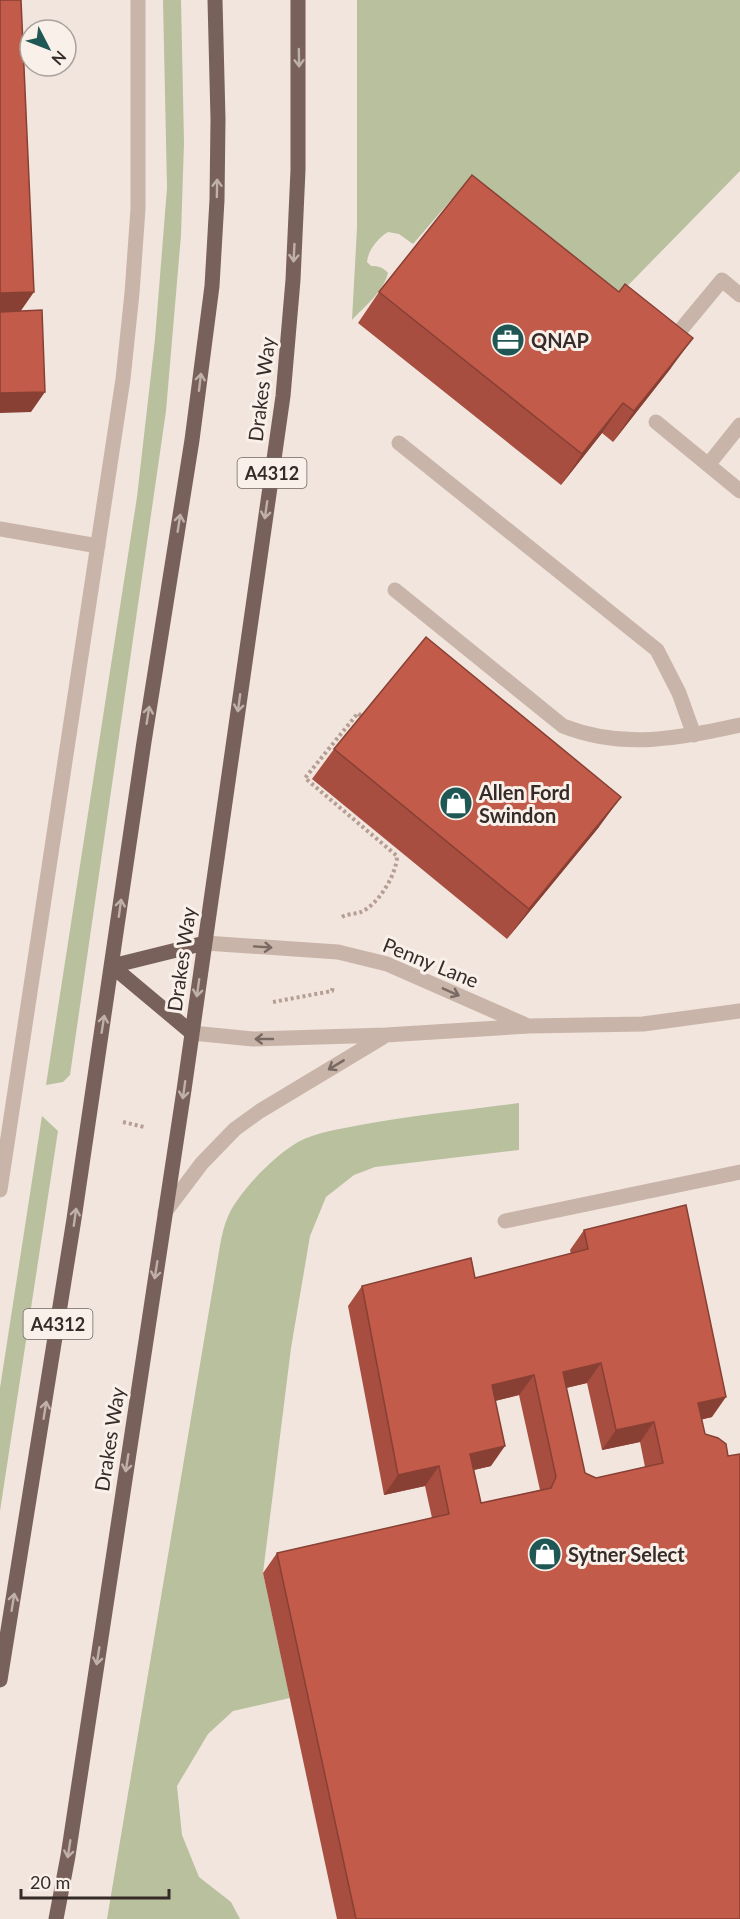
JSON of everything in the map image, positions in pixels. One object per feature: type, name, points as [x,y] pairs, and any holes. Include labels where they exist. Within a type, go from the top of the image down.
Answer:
[{"type":"main road","name":"A4312","points":[[0,1680],[55,1347],[144,742],[192,440],[212,286],[217,188],[215,0]]},
{"type":"main road","name":"Drakes Way","points":[[56,1919],[68,1856],[192,1033],[283,396],[293,279],[298,170],[298,0]]},
{"type":"main road","points":[[112,966],[205,943]]},
{"type":"main road","points":[[112,966],[192,1033]]},
{"type":"street","points":[[0,1190],[123,379],[138,209],[138,0]]},
{"type":"street","points":[[674,338],[722,280],[740,295]]},
{"type":"street","points":[[656,422],[740,491]]},
{"type":"street","points":[[708,465],[740,425]]},
{"type":"street","points":[[399,443],[657,650],[679,693],[694,735]]},
{"type":"street","points":[[0,529],[98,546]]},
{"type":"street","points":[[395,590],[563,726],[581,733],[644,741],[694,735],[740,725]]},
{"type":"street","name":"Penny Lane","points":[[205,943],[338,952],[387,964],[529,1026]]},
{"type":"street","name":"Penny Lane","points":[[192,1033],[253,1039],[386,1035],[529,1026],[643,1024],[740,1011]]},
{"type":"street","name":"Penny Lane","points":[[165,1212],[202,1163],[235,1130],[260,1111],[386,1035]]},
{"type":"street","points":[[505,1221],[740,1172]]},
{"type":"path","points":[[363,718],[358,713],[305,778],[397,856]]},
{"type":"path","points":[[342,915],[362,912],[379,895],[392,877],[397,866],[397,856],[401,852]]},
{"type":"green space","points":[[163,0],[181,0],[184,143],[181,235],[166,411],[70,1075],[63,1082],[46,1085],[137,497],[155,339],[167,188]]},
{"type":"green space","points":[[357,0],[740,0],[740,171],[599,315],[451,200],[413,244],[399,234],[388,232],[377,241],[369,253],[367,262],[371,266],[384,269],[388,273],[386,280],[378,293],[352,320],[357,228]]},
{"type":"green space","points":[[519,1103],[519,1150],[375,1167],[354,1175],[326,1197],[310,1236],[291,1348],[263,1573],[290,1698],[233,1711],[208,1734],[177,1786],[182,1835],[199,1877],[231,1902],[240,1919],[107,1919],[219,1250],[223,1230],[231,1210],[244,1191],[270,1163],[298,1142],[313,1136],[380,1121]]},
{"type":"green space","points":[[42,1116],[58,1131],[0,1511],[0,1388]]},
{"type":"building","points":[[0,0],[21,0],[22,18],[18,18],[18,78],[24,78],[34,292],[0,293]]},
{"type":"building","points":[[472,175],[619,292],[625,284],[693,338],[634,411],[623,403],[582,454],[379,292]]},
{"type":"building","points":[[42,310],[45,392],[0,393],[0,312]]},
{"type":"building","name":"Allen Ford Swindon","points":[[426,637],[621,797],[529,909],[334,749]]},
{"type":"building","name":"Sytner Select","points":[[686,1205],[726,1397],[698,1403],[705,1434],[718,1438],[726,1444],[728,1456],[740,1454],[740,1919],[356,1919],[277,1553],[449,1514],[439,1466],[398,1475],[362,1286],[471,1258],[475,1278],[588,1249],[584,1230]],"holes":[[[601,1363],[616,1430],[654,1422],[663,1463],[596,1478],[585,1473],[563,1372]],[[534,1375],[556,1477],[551,1488],[481,1503],[470,1454],[505,1446],[492,1385]]]},
{"type":"place","name":"QNAP","points":[[508,340]]},
{"type":"place","name":"Allen Ford Swindon","points":[[456,803]]},
{"type":"place","name":"Sytner Select","points":[[545,1554]]}]
